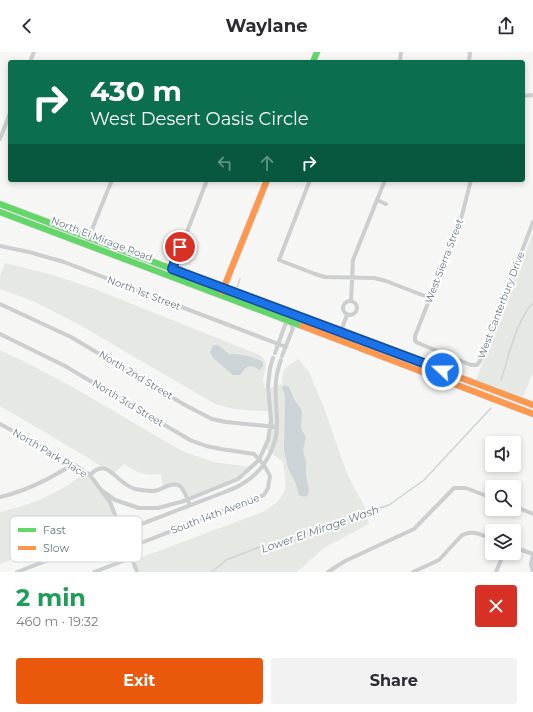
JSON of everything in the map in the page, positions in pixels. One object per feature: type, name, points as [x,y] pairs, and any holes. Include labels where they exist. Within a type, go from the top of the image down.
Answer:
[{"type":"main road","points":[[221,295],[266,182]]},
{"type":"main road","name":"North El Mirage Road","points":[[0,204],[533,405]]},
{"type":"main road","name":"North El Mirage Road","points":[[0,212],[533,414]]},
{"type":"street","points":[[0,138],[8,119]]},
{"type":"street","points":[[86,244],[111,182]]},
{"type":"street","points":[[170,276],[206,182]]},
{"type":"street","points":[[309,182],[279,260],[325,277],[374,278],[386,281],[430,298]]},
{"type":"street","points":[[351,301],[353,260],[384,182]]},
{"type":"street","name":"West Sierra Street","points":[[415,341],[415,336],[461,219],[470,182]]},
{"type":"street","points":[[376,200],[386,204]]},
{"type":"street","name":"West Canterbury Drive","points":[[415,341],[471,365],[477,365],[480,361],[533,222]]},
{"type":"street","name":"North 1st Street","points":[[0,246],[64,262],[286,347]]},
{"type":"street","points":[[351,301],[357,304],[357,311],[354,314],[348,315],[344,312],[343,306],[346,302],[351,301]]},
{"type":"street","name":"North 2nd Street","points":[[0,304],[71,338],[212,419],[226,422],[278,427]]},
{"type":"street","points":[[101,490],[115,500],[139,508],[158,508],[187,500],[238,479],[259,460],[268,440],[270,426],[268,386],[270,368],[285,325],[289,321],[292,314]]},
{"type":"street","points":[[338,339],[348,315]]},
{"type":"street","points":[[142,523],[242,484],[264,465],[274,443],[278,427],[275,385],[282,358],[293,328],[289,321]]},
{"type":"street","name":"North 3rd Street","points":[[0,334],[65,366],[190,440],[214,448],[254,454],[259,460]]},
{"type":"street","name":"North Park Place","points":[[0,424],[72,464],[90,476],[110,502],[115,516]]},
{"type":"street","points":[[259,460],[264,465]]},
{"type":"street","points":[[0,497],[32,487],[57,475],[72,464]]},
{"type":"street","name":"South 14th Avenue","points":[[142,543],[264,495],[268,488],[270,476],[264,465]]},
{"type":"street","points":[[90,476],[94,470],[102,468],[110,471],[127,486],[135,489],[155,491],[175,485],[181,487],[190,505]]},
{"type":"street","points":[[328,572],[346,560],[414,529],[454,488],[466,488],[485,495]]},
{"type":"street","points":[[521,509],[533,514]]},
{"type":"street","points":[[413,572],[439,560],[465,533],[474,533],[485,537]]},
{"type":"street","points":[[521,550],[533,555],[531,564],[533,572]]},
{"type":"street","points":[[496,572],[501,560]]},
{"type":"street","points":[[17,572],[42,562]]},
{"type":"street","points":[[94,572],[120,562]]},
{"type":"street","name":"North Park Place","points":[[133,562],[137,572]]},
{"type":"shaded area","points":[[533,233],[533,373],[523,397],[476,380]]},
{"type":"shaded area","points":[[5,263],[53,275],[92,288],[262,356],[266,363],[263,381],[266,390],[282,384],[284,371],[290,364],[298,359],[309,372],[324,408],[348,476],[366,509],[369,524],[324,548],[297,572],[137,572],[132,562],[142,562],[142,557],[265,511],[278,500],[284,490],[285,478],[283,462],[265,448],[268,440],[270,411],[242,410],[215,404],[80,325],[35,302],[0,289],[0,276]]},
{"type":"shaded area","points":[[213,345],[218,345],[229,354],[255,358],[263,362],[263,366],[260,370],[248,366],[240,375],[233,375],[213,358],[210,352]]},
{"type":"shaded area","points":[[0,350],[69,385],[182,451],[213,462],[252,467],[238,479],[187,500],[183,489],[178,485],[163,488],[161,474],[151,475],[141,473],[124,464],[113,474],[0,406]]},
{"type":"shaded area","points":[[284,385],[289,387],[294,399],[302,411],[301,428],[306,437],[303,450],[309,489],[308,495],[304,497],[299,495],[296,484],[288,468],[284,450],[285,396],[282,388]]},
{"type":"shaded area","points":[[85,472],[90,476],[107,499],[115,516],[10,516],[10,560],[0,564],[0,512],[34,502],[56,492]]},
{"type":"waterway","points":[[237,287],[240,279]]},
{"type":"waterway","name":"Lower El Mirage Wash","points":[[501,380],[510,350],[522,319],[533,303]]},
{"type":"waterway","name":"Lower El Mirage Wash","points":[[212,572],[226,560],[257,548],[339,524],[389,505],[424,480],[491,408]]},
{"type":"traffic: fast","points":[[314,60],[317,52]]},
{"type":"traffic: fast","points":[[0,204],[254,300]]},
{"type":"traffic: fast","points":[[0,212],[302,326]]},
{"type":"traffic: slow","points":[[222,292],[266,182]]},
{"type":"traffic: slow","points":[[254,300],[533,405]]},
{"type":"traffic: slow","points":[[302,326],[533,414]]},
{"type":"route","points":[[180,247],[172,269],[442,370]]}]
